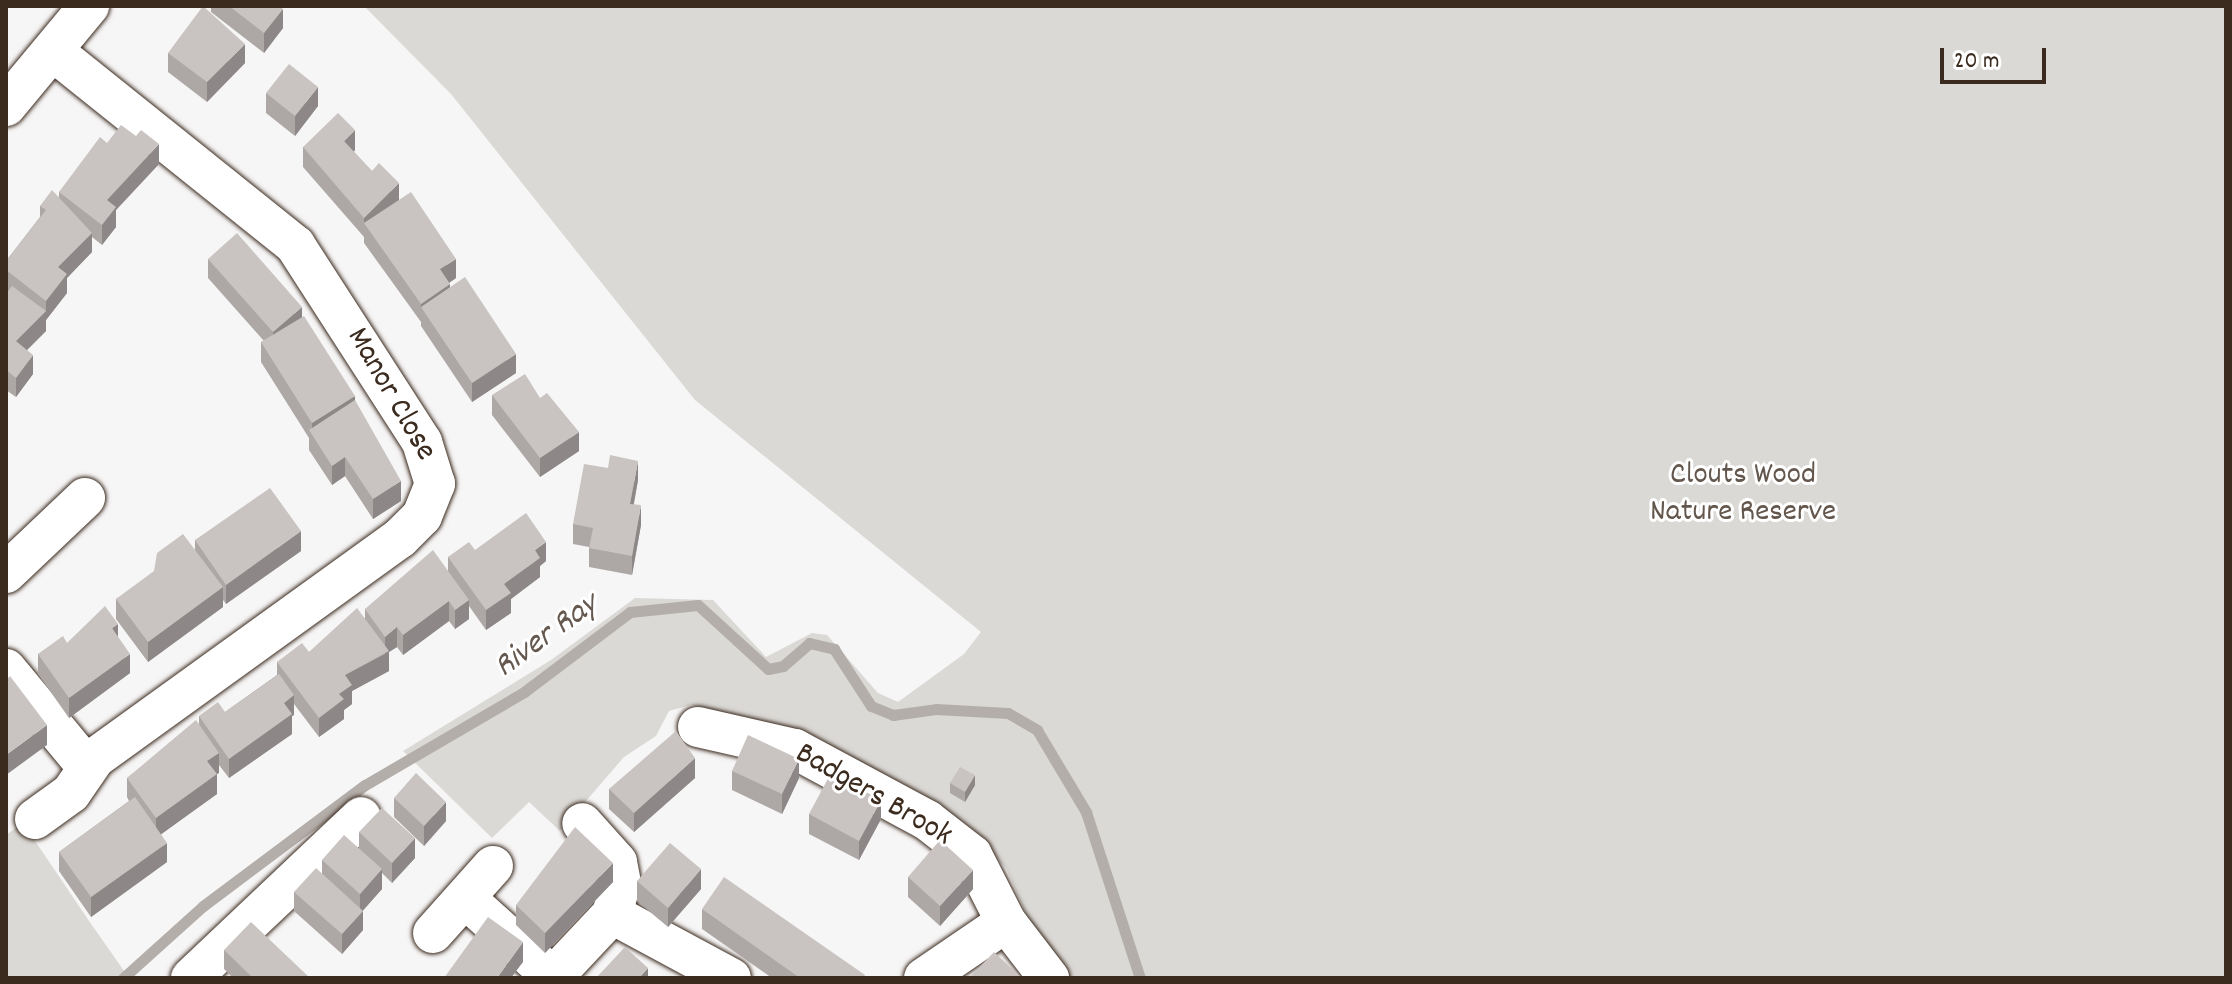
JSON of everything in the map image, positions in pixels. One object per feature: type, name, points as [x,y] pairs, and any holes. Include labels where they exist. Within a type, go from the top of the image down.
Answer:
[{"type":"street","points":[[6,106],[89,6]]},
{"type":"street","name":"Manor Close","points":[[35,819],[71,793],[87,767],[400,538],[426,510],[435,478],[422,442],[295,245],[53,51]]},
{"type":"street","points":[[6,573],[85,498]]},
{"type":"street","points":[[6,669],[87,767]]},
{"type":"street","name":"Badgers Brook","points":[[698,727],[795,749],[927,820],[972,855],[1006,922],[1049,978]]},
{"type":"street","points":[[191,978],[361,817]]},
{"type":"street","points":[[465,898],[552,978],[612,914],[623,872],[582,823]]},
{"type":"street","points":[[433,933],[493,866]]},
{"type":"street","points":[[612,914],[731,978]]},
{"type":"street","points":[[924,978],[1006,922]]},
{"type":"green space","name":"Clouts Wood Nature Reserve","points":[[364,6],[2226,6],[2226,978],[1067,978],[1040,945],[1006,868],[989,850],[790,738],[691,705],[669,711],[656,736],[624,757],[560,831],[529,802],[492,838],[403,751],[551,660],[635,598],[713,600],[766,657],[812,633],[827,635],[878,693],[898,702],[964,654],[981,632],[695,400],[451,94]]},
{"type":"green space","points":[[23,823],[129,978],[6,978],[6,835]]},
{"type":"building","points":[[203,6],[245,44],[207,82],[168,53]]},
{"type":"building","points":[[229,6],[279,6],[283,9],[264,33]]},
{"type":"building","points":[[289,64],[318,87],[295,116],[266,93]]},
{"type":"building","points":[[338,113],[355,130],[344,141],[372,171],[379,163],[399,183],[364,218],[303,147]]},
{"type":"building","points":[[121,125],[136,136],[141,130],[159,144],[107,200],[116,207],[102,225],[59,192],[100,137],[107,143]]},
{"type":"building","points":[[52,190],[92,233],[58,267],[67,274],[46,301],[6,270],[6,261],[46,210],[40,206]]},
{"type":"building","points":[[411,192],[456,259],[440,269],[450,284],[421,304],[364,223]]},
{"type":"building","points":[[237,233],[302,307],[273,332],[208,259]]},
{"type":"building","points":[[465,277],[516,354],[472,383],[421,307]]},
{"type":"building","points":[[12,286],[46,311],[16,341],[33,355],[16,378],[6,370],[6,294]]},
{"type":"building","points":[[304,316],[355,396],[312,423],[261,342]]},
{"type":"building","points":[[525,374],[540,398],[547,393],[579,432],[540,458],[492,395]]},
{"type":"building","points":[[355,400],[401,481],[373,499],[345,457],[332,466],[309,430]]},
{"type":"building","points":[[610,455],[638,461],[630,504],[641,505],[632,556],[589,548],[593,528],[573,524],[584,464],[608,468]]},
{"type":"building","points":[[270,488],[301,531],[226,585],[195,540]]},
{"type":"building","points":[[526,513],[546,542],[535,550],[540,558],[504,584],[511,593],[486,610],[448,557],[469,542],[475,550]]},
{"type":"building","points":[[183,534],[223,587],[148,642],[116,599],[154,571],[157,553]]},
{"type":"building","points":[[433,550],[469,600],[455,610],[449,601],[403,635],[397,627],[385,637],[365,609]]},
{"type":"building","points":[[105,606],[118,624],[112,628],[130,654],[69,698],[38,654],[63,636],[67,643]]},
{"type":"building","points":[[357,608],[389,651],[345,675],[352,685],[339,694],[344,699],[319,718],[277,662],[302,643],[309,652]]},
{"type":"building","points":[[279,674],[294,695],[284,703],[292,714],[229,759],[199,716],[218,702],[225,712]]},
{"type":"building","points":[[10,676],[47,725],[6,755],[6,680]]},
{"type":"building","points":[[196,720],[219,753],[207,761],[217,774],[156,818],[127,778]]},
{"type":"building","points":[[676,731],[695,758],[634,813],[609,789]]},
{"type":"building","points":[[748,735],[799,759],[782,794],[732,771]]},
{"type":"building","points":[[960,767],[975,775],[965,792],[950,783]]},
{"type":"building","points":[[416,773],[446,802],[424,826],[394,798]]},
{"type":"building","points":[[831,773],[881,800],[859,841],[809,814]]},
{"type":"building","points":[[135,797],[167,843],[91,897],[59,852]]},
{"type":"building","points":[[382,808],[415,838],[392,863],[359,832]]},
{"type":"building","points":[[575,827],[613,863],[545,933],[516,905]]},
{"type":"building","points":[[344,835],[382,869],[360,894],[322,860]]},
{"type":"building","points":[[940,840],[973,870],[940,906],[908,877]]},
{"type":"building","points":[[670,843],[701,869],[668,908],[637,881]]},
{"type":"building","points":[[316,868],[363,911],[342,934],[294,892]]},
{"type":"building","points":[[724,877],[865,975],[863,978],[800,978],[702,909]]},
{"type":"building","points":[[488,917],[523,942],[497,978],[444,978]]},
{"type":"building","points":[[251,922],[310,978],[253,978],[224,950]]},
{"type":"building","points":[[625,947],[648,968],[639,978],[596,978]]},
{"type":"building","points":[[994,952],[1022,978],[969,978]]},
{"type":"waterway","name":"River Ray","points":[[123,978],[203,906],[365,785],[524,692],[630,612],[698,605],[768,669],[783,666],[809,643],[834,649],[871,706],[893,715],[936,709],[1008,713],[1037,730],[1086,812],[1140,978]]}]
